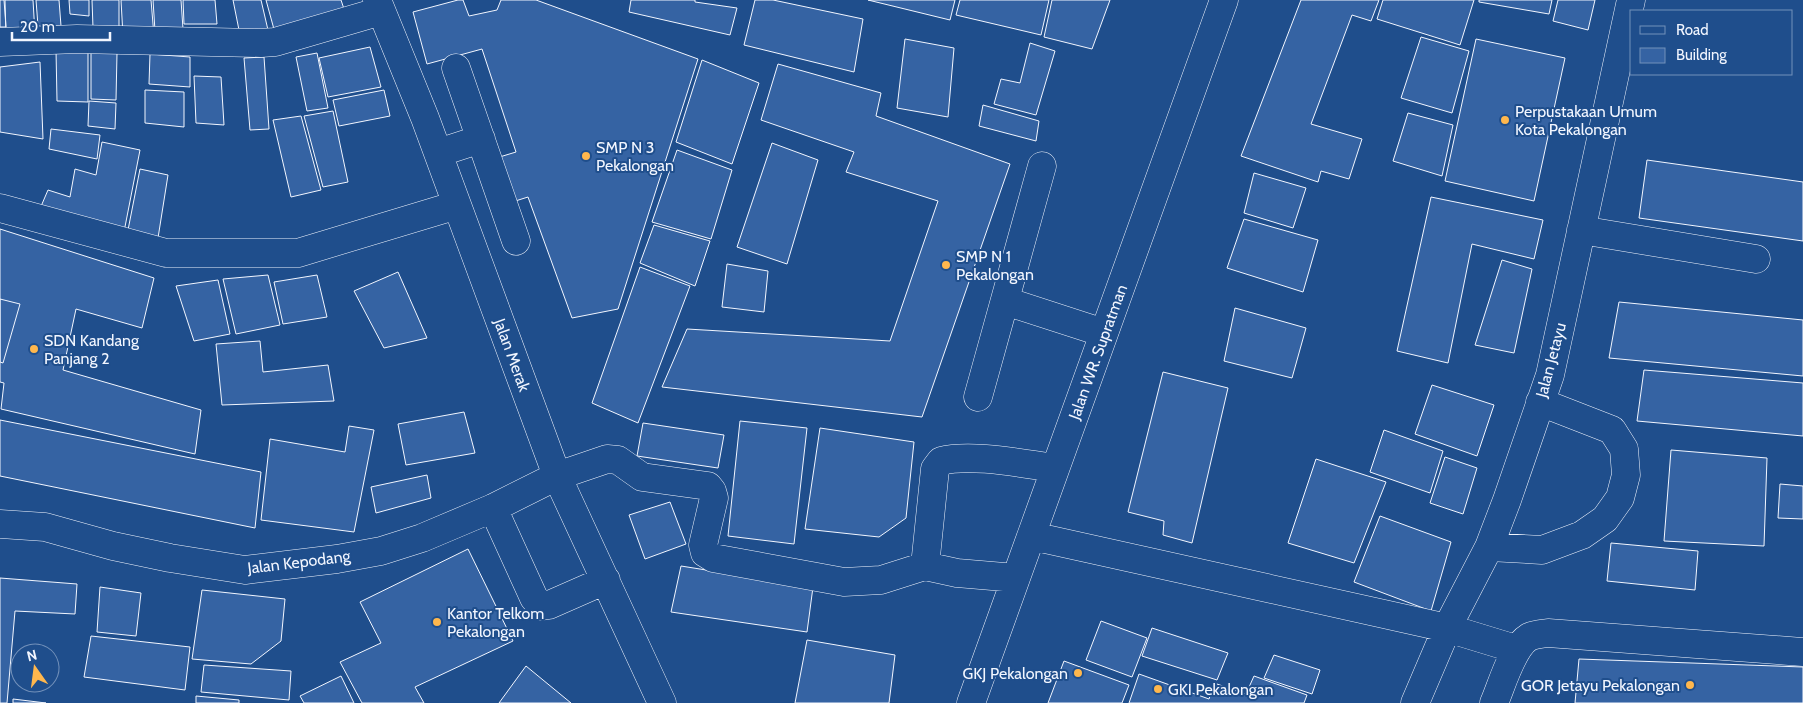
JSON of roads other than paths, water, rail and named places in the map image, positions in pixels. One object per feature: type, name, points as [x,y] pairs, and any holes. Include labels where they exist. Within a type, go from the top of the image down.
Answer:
[{"type":"street","name":"Jalan WR. Supratman","points":[[971,703],[1224,0]]},
{"type":"street","name":"Jalan Jetayu","points":[[1415,703],[1447,628],[1489,547],[1550,375],[1631,0]]},
{"type":"street","points":[[0,42],[77,39],[275,42],[379,5]]},
{"type":"street","name":"Jalan Merak","points":[[379,5],[438,153],[557,476],[662,703]]},
{"type":"street","points":[[456,68],[516,241]]},
{"type":"street","points":[[438,153],[481,139]]},
{"type":"street","points":[[978,397],[1042,166]]},
{"type":"street","points":[[0,208],[166,253],[298,253],[457,205]]},
{"type":"street","points":[[1582,230],[1756,259]]},
{"type":"street","points":[[1005,301],[1104,333]]},
{"type":"street","points":[[1489,547],[1542,550],[1582,536],[1605,519],[1620,498],[1626,475],[1624,449],[1612,430],[1540,402]]},
{"type":"street","points":[[1016,578],[957,574],[925,566],[935,469],[941,461],[951,458],[1002,461],[1056,468]]},
{"type":"street","name":"Jalan Kepodang","points":[[0,524],[44,527],[141,552],[245,570],[337,560],[381,551],[422,538],[493,508],[557,476],[607,459],[618,460],[642,477],[708,486],[712,490],[714,498],[703,546],[705,553],[713,558],[844,582],[880,580],[925,566]]},
{"type":"street","points":[[493,508],[534,598],[542,606],[606,580]]},
{"type":"street","points":[[1032,536],[1447,628],[1516,649]]},
{"type":"street","points":[[1494,703],[1516,649],[1527,638],[1548,633],[1803,652]]},
{"type":"place","name":"Perpustakaan Umum Kota Pekalongan","points":[[1505,120]]},
{"type":"place","name":"SMP N 3 Pekalongan","points":[[586,156]]},
{"type":"place","name":"SMP N 1 Pekalongan","points":[[946,265]]},
{"type":"place","name":"SDN Kandang Panjang 2","points":[[34,349]]},
{"type":"place","name":"Kantor Telkom Pekalongan","points":[[437,622]]},
{"type":"place","name":"GKJ Pekalongan","points":[[1078,673]]},
{"type":"place","name":"GOR Jetayu Pekalongan","points":[[1690,685]]},
{"type":"place","name":"GKI Pekalongan","points":[[1158,689]]}]
